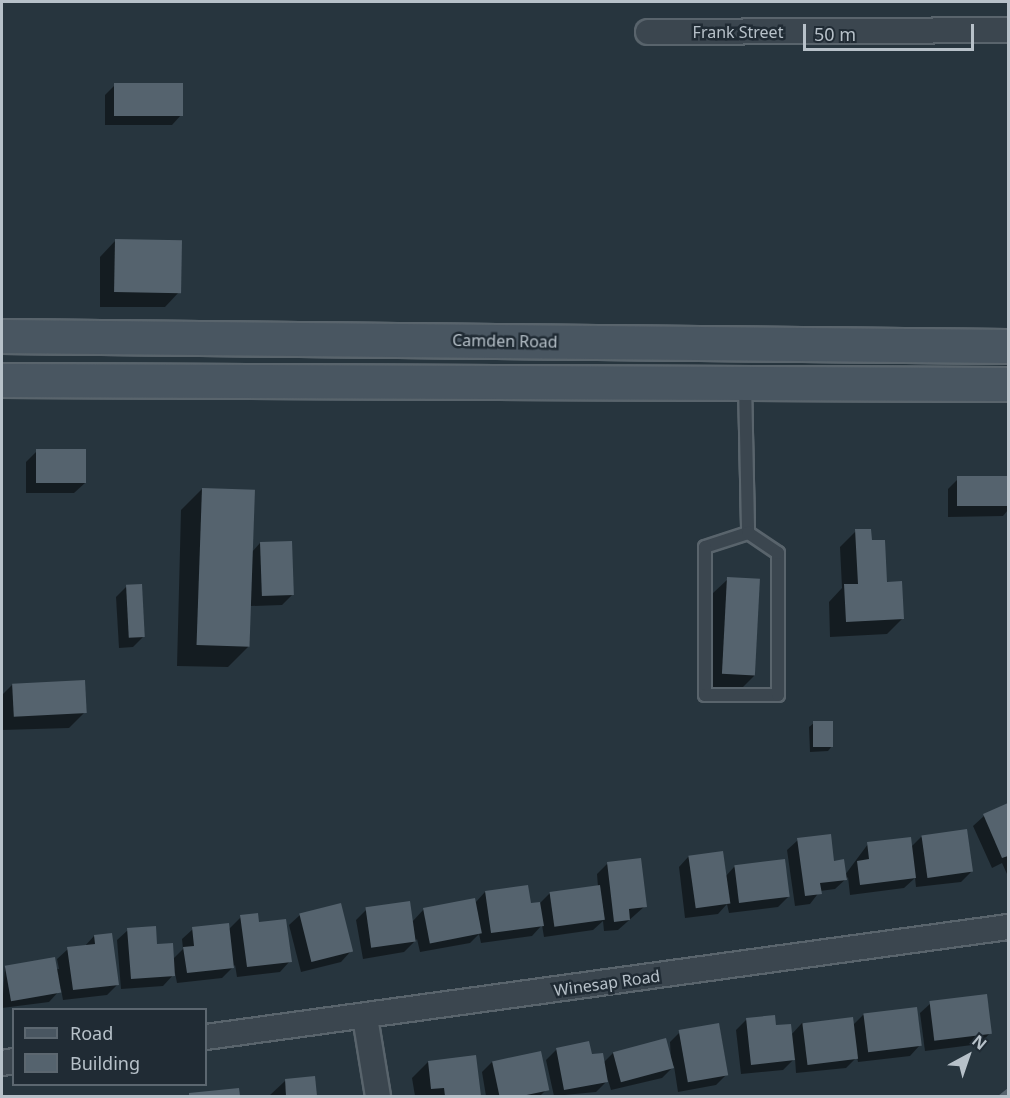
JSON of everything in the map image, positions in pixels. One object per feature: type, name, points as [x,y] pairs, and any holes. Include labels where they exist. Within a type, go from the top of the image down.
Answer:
[{"type":"main road","name":"Camden Road","points":[[2,336],[1008,346]]},
{"type":"main road","points":[[755,383],[859,373],[1008,371]]},
{"type":"main road","points":[[2,380],[1008,384]]},
{"type":"street","name":"Frank Street","points":[[648,32],[1008,30]]},
{"type":"street","name":"Winesap Road","points":[[207,1037],[1008,927]]},
{"type":"street","points":[[365,1017],[378,1096]]},
{"type":"lane","points":[[748,533],[755,383]]},
{"type":"lane","points":[[748,533],[778,553],[778,695],[705,695],[705,547],[748,533]]},
{"type":"building","points":[[114,83],[183,83],[183,116],[114,116]]},
{"type":"building","points":[[115,239],[182,240],[181,293],[114,292]]},
{"type":"building","points":[[36,449],[86,449],[86,483],[36,483]]},
{"type":"building","points":[[957,476],[1008,476],[1008,506],[957,506]]},
{"type":"building","points":[[202,488],[255,490],[249,647],[197,645]]},
{"type":"building","points":[[855,529],[871,529],[872,540],[885,540],[887,582],[902,581],[904,619],[846,622],[844,584],[858,584]]},
{"type":"building","points":[[292,541],[294,595],[262,596],[260,542]]},
{"type":"building","points":[[727,577],[760,579],[755,676],[722,674]]},
{"type":"building","points":[[142,584],[145,637],[129,638],[126,585]]},
{"type":"building","points":[[85,680],[87,713],[14,717],[12,684]]},
{"type":"building","points":[[813,721],[833,721],[833,747],[813,747]]},
{"type":"building","points":[[1008,803],[1008,856],[1002,858],[983,814]]},
{"type":"building","points":[[967,829],[973,872],[927,878],[921,835]]},
{"type":"building","points":[[831,834],[834,861],[844,859],[847,880],[820,883],[822,894],[805,896],[797,838]]},
{"type":"building","points":[[911,837],[916,878],[860,885],[857,861],[869,859],[867,842]]},
{"type":"building","points":[[723,851],[730,903],[696,908],[688,856]]},
{"type":"building","points":[[641,858],[647,907],[629,909],[630,920],[614,922],[607,862]]},
{"type":"building","points":[[785,859],[790,897],[739,903],[734,865]]},
{"type":"building","points":[[528,885],[531,903],[540,902],[544,926],[491,933],[485,891]]},
{"type":"building","points":[[600,885],[605,920],[554,927],[549,892]]},
{"type":"building","points":[[475,898],[482,933],[430,943],[423,908]]},
{"type":"building","points":[[410,901],[416,942],[371,948],[365,907]]},
{"type":"building","points":[[341,903],[353,952],[311,962],[299,913]]},
{"type":"building","points":[[258,913],[259,922],[286,919],[292,962],[247,967],[240,915]]},
{"type":"building","points":[[229,923],[234,968],[187,973],[183,947],[194,946],[192,927]]},
{"type":"building","points":[[156,926],[157,944],[173,943],[175,976],[131,979],[127,928]]},
{"type":"building","points":[[112,933],[119,985],[73,990],[67,947],[95,944],[94,935]]},
{"type":"building","points":[[55,957],[61,992],[11,1001],[5,966]]},
{"type":"building","points":[[987,994],[992,1034],[934,1041],[929,1001]]},
{"type":"building","points":[[917,1007],[922,1046],[868,1052],[863,1014]]},
{"type":"building","points":[[775,1015],[776,1025],[791,1024],[795,1060],[751,1065],[746,1018]]},
{"type":"building","points":[[853,1017],[858,1059],[807,1065],[802,1023]]},
{"type":"building","points":[[719,1023],[728,1075],[688,1082],[679,1030]]},
{"type":"building","points":[[666,1038],[674,1068],[621,1082],[613,1052]]},
{"type":"building","points":[[589,1041],[592,1054],[603,1053],[608,1082],[564,1090],[556,1048]]},
{"type":"building","points":[[541,1051],[549,1090],[522,1096],[499,1096],[492,1061]]},
{"type":"building","points":[[476,1055],[481,1096],[445,1096],[444,1088],[431,1089],[428,1061]]},
{"type":"building","points":[[315,1076],[317,1096],[286,1096],[285,1079]]},
{"type":"building","points":[[239,1088],[240,1096],[189,1096],[189,1093]]},
{"type":"building","points":[[1008,1088],[1008,1096],[998,1096]]}]
